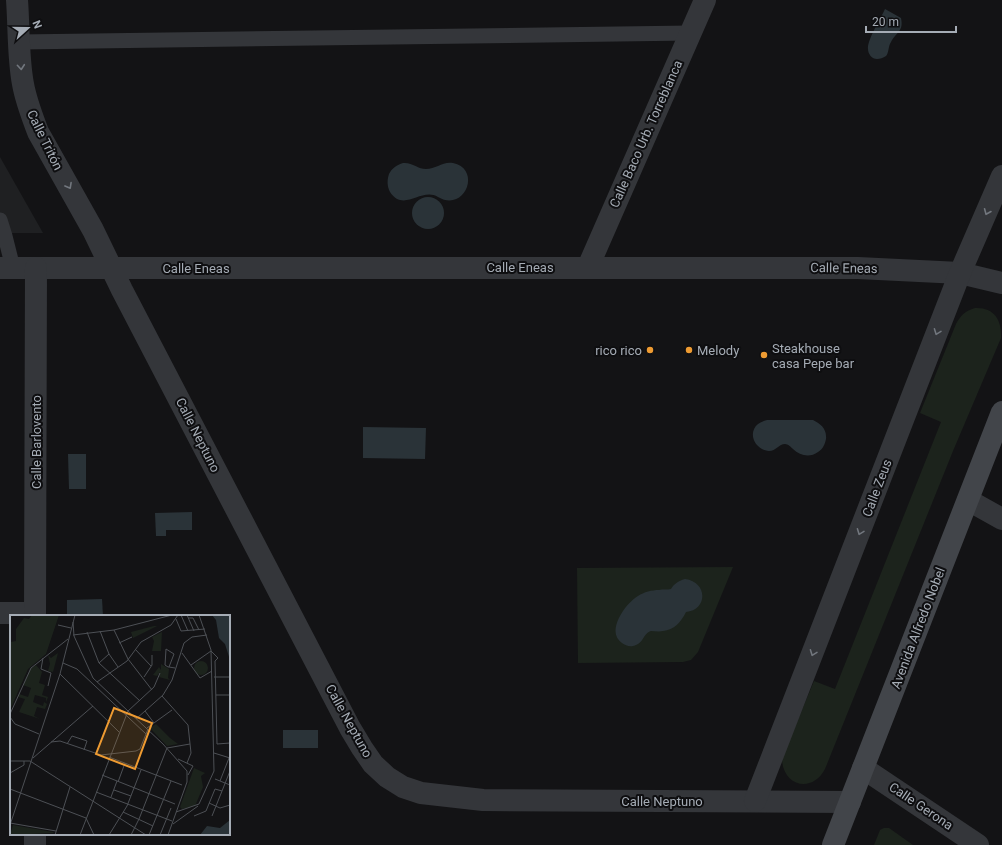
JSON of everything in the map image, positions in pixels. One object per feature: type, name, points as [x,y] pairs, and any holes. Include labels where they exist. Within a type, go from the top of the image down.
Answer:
[{"type":"main road","name":"Avenida Alfredo Nobel","points":[[834,845],[1002,412]]},
{"type":"street","name":"Calle Tritón","points":[[18,0],[19,42],[23,83],[34,121],[41,137],[93,230],[111,268]]},
{"type":"street","name":"Calle Baco Urb. Torreblanca","points":[[588,267],[705,0]]},
{"type":"street","name":"Calle Zeus","points":[[755,801],[960,273],[1002,176]]},
{"type":"street","name":"Calle Eneas","points":[[7,268],[858,268],[960,273],[1002,283]]},
{"type":"street","name":"Calle Barlovento","points":[[35,615],[36,268]]},
{"type":"street","name":"Calle Neptuno","points":[[111,268],[350,728],[373,764],[387,777],[403,787],[421,793],[483,800],[850,802]]},
{"type":"street","points":[[968,500],[1002,519]]},
{"type":"street","points":[[0,613],[35,615]]},
{"type":"street","name":"Calle Gerona","points":[[863,768],[978,845]]},
{"type":"lane","points":[[19,42],[691,33]]},
{"type":"lane","points":[[0,220],[5,236],[7,268]]},
{"type":"shaded area","points":[[885,9],[901,18],[902,23],[899,32],[890,44],[886,56],[880,59],[875,59],[868,51],[868,45]]},
{"type":"shaded area","points":[[0,157],[43,233],[0,233]]},
{"type":"shaded area","points":[[403,163],[426,169],[446,163],[453,163],[462,167],[467,173],[468,181],[466,188],[462,195],[456,199],[448,200],[432,195],[425,195],[407,200],[395,198],[388,188],[389,174],[397,166]]},
{"type":"shaded area","points":[[425,197],[431,197],[440,201],[444,213],[440,225],[431,229],[425,229],[416,225],[412,216],[412,210],[416,201]]},
{"type":"shaded area","points":[[975,308],[982,308],[992,312],[996,316],[1000,326],[1001,338],[953,451],[825,769],[813,782],[806,784],[799,783],[792,780],[787,775],[783,768],[782,758],[814,681],[835,689],[941,422],[920,413],[956,324],[964,314]]},
{"type":"shaded area","points":[[767,420],[813,420],[821,425],[826,432],[824,445],[818,452],[808,456],[799,453],[786,444],[783,444],[771,451],[764,450],[756,444],[753,432],[758,424]]},
{"type":"shaded area","points":[[363,427],[426,428],[425,459],[363,458]]},
{"type":"shaded area","points":[[68,454],[86,454],[86,489],[69,489]]},
{"type":"shaded area","points":[[192,512],[192,530],[166,530],[166,536],[156,536],[155,513]]},
{"type":"shaded area","points":[[733,567],[698,652],[691,660],[683,662],[578,663],[577,568]]},
{"type":"shaded area","points":[[685,579],[693,581],[698,585],[701,590],[701,601],[693,610],[686,612],[682,619],[674,627],[662,631],[648,632],[637,645],[633,646],[622,643],[617,638],[616,625],[623,611],[633,600],[643,593],[654,590],[671,589],[676,583]]},
{"type":"shaded area","points":[[102,599],[103,615],[67,615],[67,600]]},
{"type":"shaded area","points":[[283,730],[318,730],[318,748],[283,748]]},
{"type":"shaded area","points":[[889,828],[913,845],[874,845],[880,830]]},
{"type":"place","name":"rico rico","points":[[650,350]]},
{"type":"place","name":"Melody","points":[[689,350]]},
{"type":"place","name":"Steakhouse casa Pepe bar","points":[[764,355]]}]
